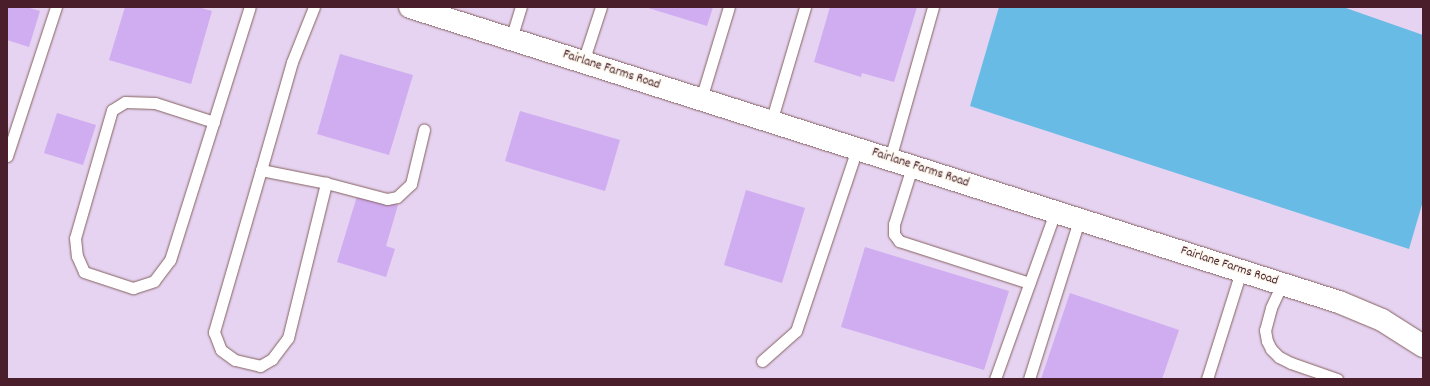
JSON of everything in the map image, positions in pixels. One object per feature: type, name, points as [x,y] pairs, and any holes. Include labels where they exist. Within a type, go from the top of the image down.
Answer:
[{"type":"street","name":"Fairlane Farms Road","points":[[410,7],[1339,302],[1382,320],[1423,346]]},
{"type":"lane","points":[[7,156],[56,7]]},
{"type":"lane","points":[[214,122],[155,103],[125,102],[112,110],[75,238],[77,256],[84,272],[133,288],[154,281],[170,260],[214,122],[250,7]]},
{"type":"lane","points":[[314,7],[292,62],[214,332],[221,350],[235,360],[260,366],[272,359],[288,338],[326,183]]},
{"type":"lane","points":[[511,39],[521,7]]},
{"type":"lane","points":[[584,62],[601,7]]},
{"type":"lane","points":[[701,99],[729,7]]},
{"type":"lane","points":[[770,122],[806,7]]},
{"type":"lane","points":[[890,159],[933,7]]},
{"type":"lane","points":[[261,170],[326,183],[387,199],[397,197],[411,184],[424,130]]},
{"type":"lane","points":[[762,362],[796,331],[857,149]]},
{"type":"lane","points":[[912,166],[894,224],[894,234],[899,241],[1029,283]]},
{"type":"lane","points":[[995,379],[1055,212]]},
{"type":"lane","points":[[1029,379],[1079,220]]},
{"type":"lane","points":[[1207,379],[1241,271]]},
{"type":"lane","points":[[1282,284],[1271,308],[1265,330],[1267,341],[1271,350],[1279,357],[1291,363],[1337,379]]},
{"type":"shaded area","points":[[7,7],[1423,7],[1423,379],[7,379]]},
{"type":"water","points":[[999,7],[1343,7],[1423,35],[1423,201],[1409,249],[970,106]]},
{"type":"building","points":[[7,7],[26,7],[40,11],[29,47],[7,40]]},
{"type":"building","points":[[125,7],[198,7],[212,11],[191,84],[109,60]]},
{"type":"building","points":[[645,7],[713,7],[707,26]]},
{"type":"building","points":[[830,7],[917,7],[894,82],[862,73],[861,77],[814,62]]},
{"type":"building","points":[[340,54],[413,75],[389,155],[317,134]]},
{"type":"building","points":[[520,111],[620,140],[605,191],[505,161]]},
{"type":"building","points":[[57,113],[96,125],[83,165],[44,153]]},
{"type":"building","points":[[746,190],[805,208],[782,283],[724,265]]},
{"type":"building","points":[[358,193],[398,205],[386,246],[395,249],[386,277],[337,262]]},
{"type":"building","points":[[865,247],[1009,291],[984,370],[841,327]]},
{"type":"building","points":[[1070,293],[1179,330],[1162,379],[1041,379]]}]
